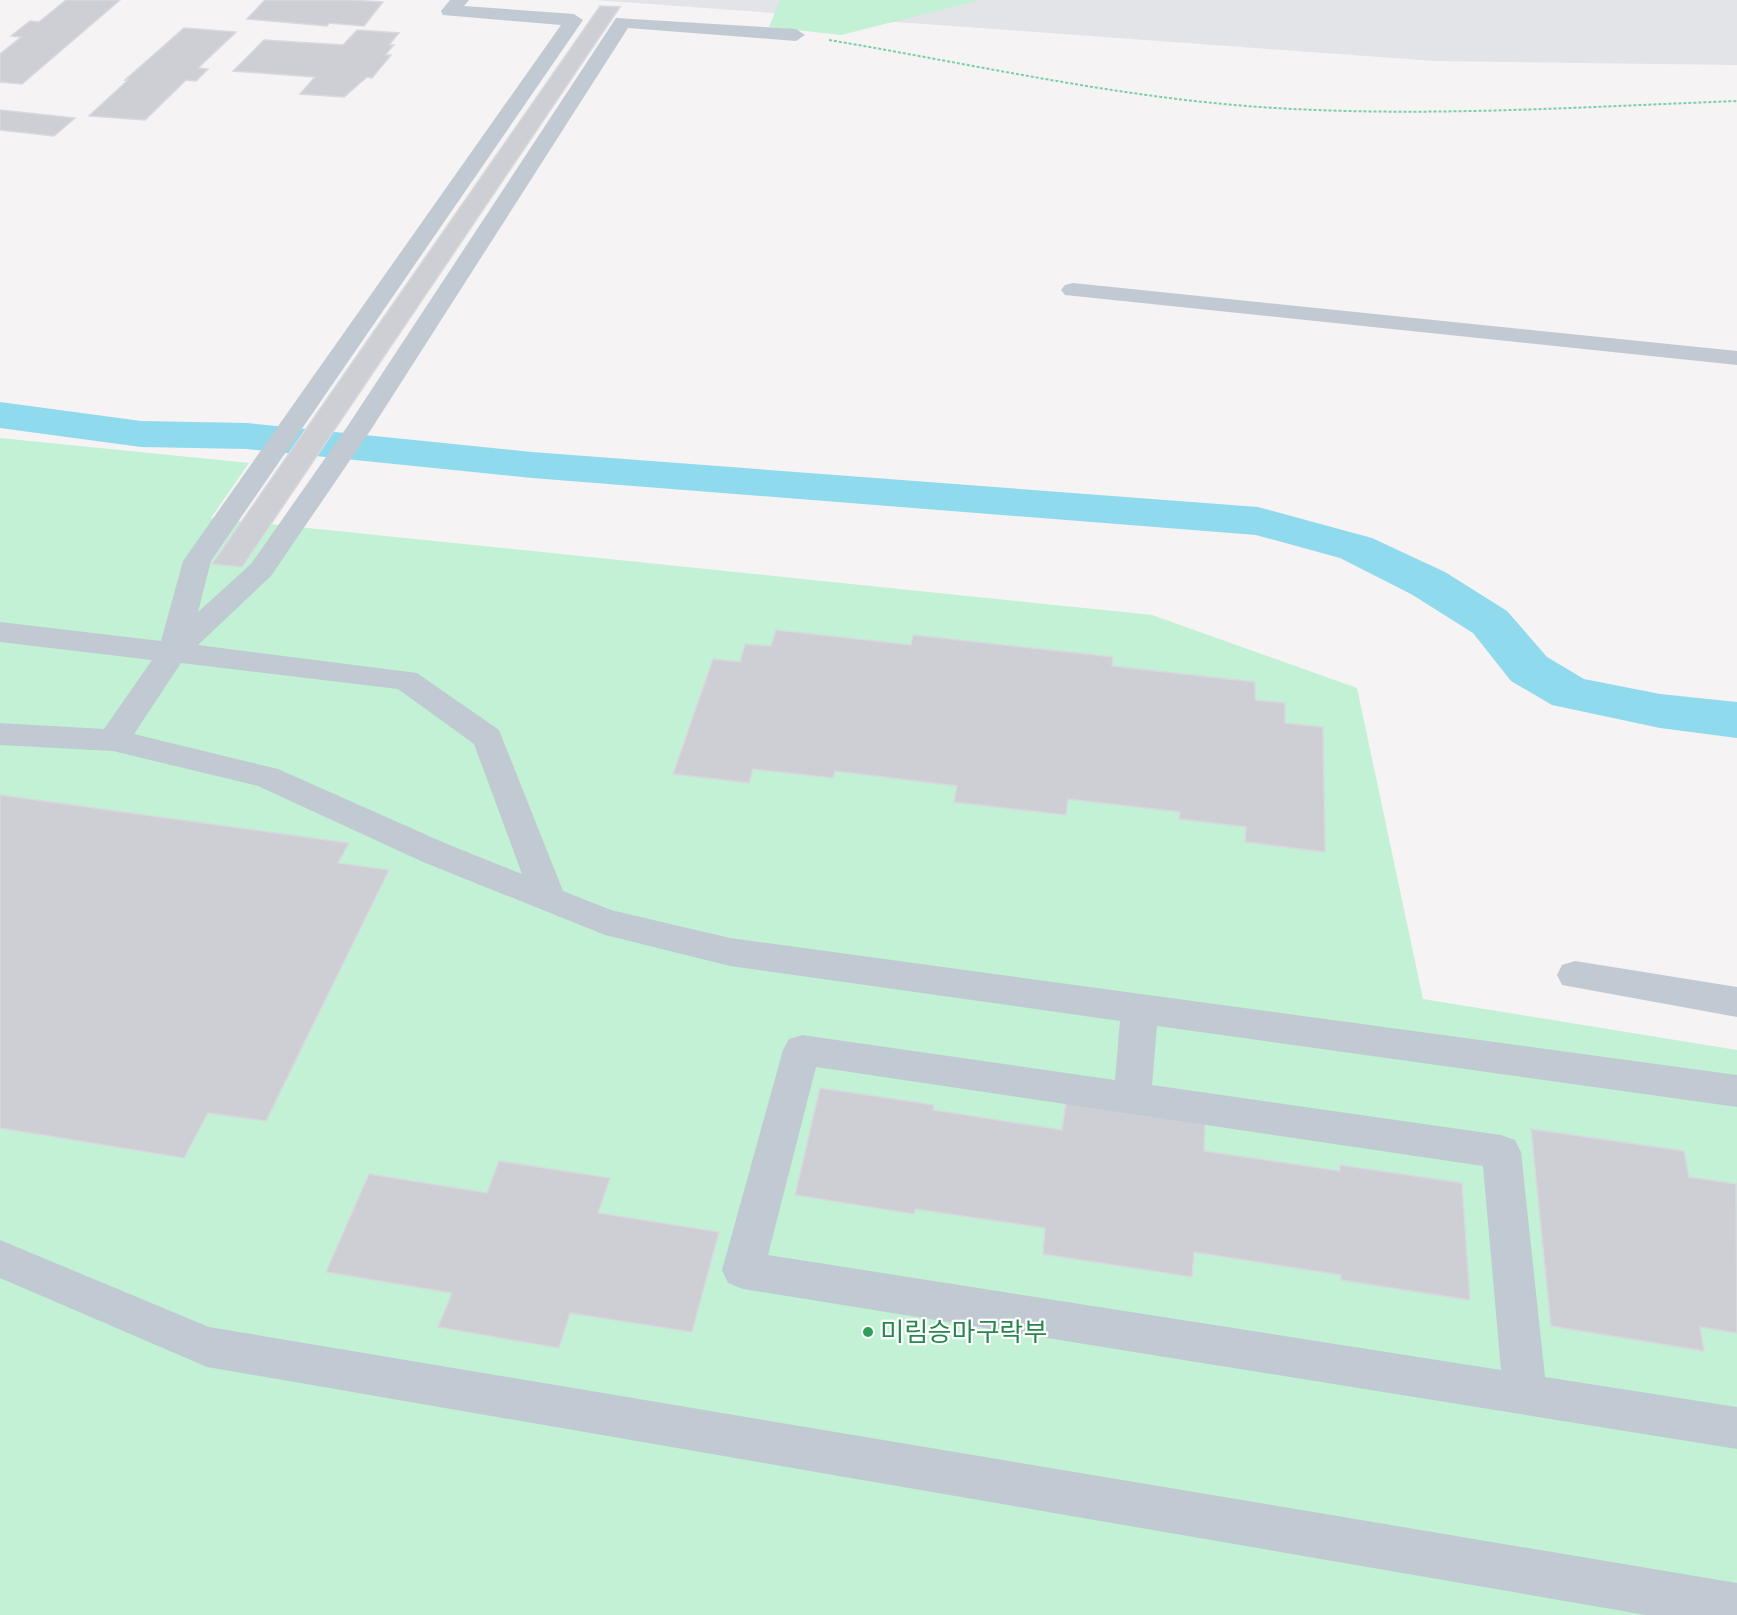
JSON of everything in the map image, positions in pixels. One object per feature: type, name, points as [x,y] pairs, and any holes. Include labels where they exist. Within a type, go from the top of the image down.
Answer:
[{"type":"street","points":[[173,652],[197,561],[574,20],[450,11],[460,0]]},
{"type":"street","points":[[113,740],[173,652],[261,570],[359,429],[623,22],[796,35]]},
{"type":"street","points":[[1073,290],[1737,358]]},
{"type":"street","points":[[0,632],[406,680],[488,738],[549,900]]},
{"type":"street","points":[[0,734],[113,740],[267,777],[435,853],[605,922],[730,952],[1737,1090]]},
{"type":"street","points":[[1575,975],[1737,1002]]},
{"type":"street","points":[[1132,1098],[1140,1008]]},
{"type":"street","points":[[1524,1394],[1501,1152],[802,1050],[743,1270],[1737,1428]]},
{"type":"street","points":[[0,1259],[207,1347],[1737,1606]]},
{"type":"path","points":[[796,35],[1107,89],[1258,107],[1377,112],[1504,110],[1737,101]]},
{"type":"shaded area","points":[[595,0],[1737,0],[1737,65],[1435,61]]},
{"type":"green space","points":[[780,0],[980,0],[841,35],[769,27]]},
{"type":"green space","name":"미림승마구락부","points":[[0,438],[249,463],[211,518],[1152,615],[1357,688],[1423,999],[1737,1050],[1737,1615],[0,1615]]},
{"type":"building","points":[[66,0],[120,0],[22,84],[0,82],[0,54],[21,37],[11,36],[30,21],[39,22]]},
{"type":"building","points":[[265,0],[383,2],[364,26],[329,23],[327,26],[247,19]]},
{"type":"building","points":[[600,6],[620,7],[242,567],[212,564]]},
{"type":"building","points":[[184,28],[236,32],[198,68],[208,69],[196,81],[186,80],[145,120],[89,116],[128,80],[125,80]]},
{"type":"building","points":[[357,30],[399,33],[389,45],[394,45],[385,55],[391,55],[372,78],[367,77],[344,97],[300,94],[315,77],[233,71],[264,40],[343,45]]},
{"type":"building","points":[[0,110],[75,118],[54,136],[0,130]]},
{"type":"building","points":[[776,630],[911,645],[913,635],[1113,657],[1112,666],[1255,682],[1255,700],[1285,703],[1285,723],[1323,727],[1325,852],[1245,842],[1246,827],[1179,819],[1180,812],[1068,799],[1066,815],[954,802],[957,786],[835,771],[833,778],[753,769],[749,783],[673,774],[713,659],[740,662],[745,644],[771,646]]},
{"type":"building","points":[[0,795],[349,843],[338,863],[389,870],[266,1121],[208,1113],[184,1158],[0,1128]]},
{"type":"building","points":[[820,1088],[934,1105],[933,1110],[1062,1130],[1066,1102],[1205,1123],[1204,1151],[1340,1171],[1340,1165],[1462,1183],[1470,1300],[1341,1280],[1341,1275],[1194,1252],[1192,1277],[1043,1254],[1045,1228],[915,1209],[914,1214],[795,1195]]},
{"type":"building","points":[[1531,1129],[1684,1151],[1689,1177],[1736,1184],[1737,1333],[1700,1327],[1704,1351],[1551,1326]]},
{"type":"building","points":[[499,1161],[610,1178],[598,1213],[719,1232],[692,1332],[570,1313],[559,1348],[438,1327],[452,1293],[326,1272],[369,1174],[487,1193]]},
{"type":"waterway","points":[[0,415],[141,434],[247,436],[532,465],[1258,521],[1356,548],[1428,583],[1490,622],[1529,669],[1570,693],[1660,711],[1737,720]]},
{"type":"place","name":"미림승마구락부","points":[[868,1332]]}]
